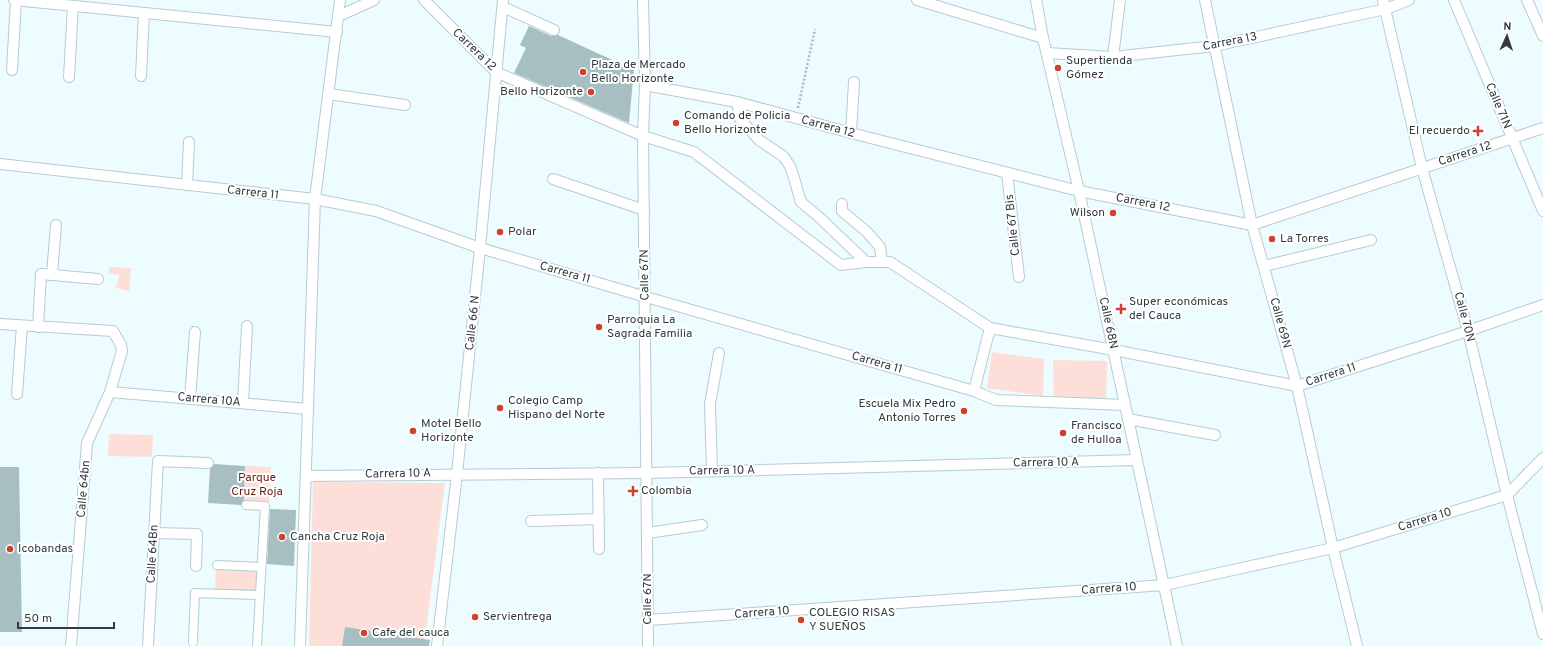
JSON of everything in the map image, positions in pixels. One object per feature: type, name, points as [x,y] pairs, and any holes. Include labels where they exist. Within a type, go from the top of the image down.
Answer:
[{"type":"street","points":[[12,70],[15,0],[69,4],[337,32]]},
{"type":"street","points":[[300,646],[315,200],[340,0]]},
{"type":"street","points":[[339,16],[374,0]]},
{"type":"street","name":"Carrera 12","points":[[424,0],[496,72],[643,136],[694,152],[842,265],[866,262],[890,262],[990,328],[1114,350]]},
{"type":"street","name":"Calle 67N","points":[[643,0],[645,85],[643,136],[646,297],[648,646]]},
{"type":"street","points":[[917,0],[1043,38]]},
{"type":"street","name":"Calle 68N","points":[[1036,0],[1043,38],[1114,350],[1177,646]]},
{"type":"street","points":[[1113,57],[1120,0]]},
{"type":"street","name":"Calle 69N","points":[[1205,0],[1252,225],[1297,386],[1333,548],[1357,646]]},
{"type":"street","name":"Carrera 13","points":[[1047,53],[1113,57],[1214,46],[1384,4],[1409,0]]},
{"type":"street","name":"Calle 71N","points":[[1454,0],[1543,211]]},
{"type":"street","points":[[1527,0],[1543,36]]},
{"type":"street","points":[[503,3],[554,30]]},
{"type":"street","name":"Calle 66 N","points":[[437,646],[457,474],[503,3]]},
{"type":"street","points":[[69,4],[69,77]]},
{"type":"street","name":"Calle 70N","points":[[1384,4],[1422,168],[1468,331],[1507,495],[1543,634]]},
{"type":"street","points":[[142,76],[144,13]]},
{"type":"street","points":[[850,133],[854,82]]},
{"type":"street","name":"Carrera 12","points":[[645,85],[737,102],[850,133],[1079,191],[1252,225],[1543,128]]},
{"type":"street","points":[[329,94],[405,105]]},
{"type":"street","points":[[737,102],[740,119],[759,140],[783,156],[790,166],[801,202],[820,217],[866,262]]},
{"type":"street","points":[[186,185],[189,142]]},
{"type":"street","name":"Carrera 11","points":[[0,164],[315,200],[376,211],[480,248],[974,391],[996,400],[1125,405]]},
{"type":"street","name":"Calle 67 Bis","points":[[1007,173],[1019,277]]},
{"type":"street","points":[[553,179],[644,210]]},
{"type":"street","points":[[842,204],[842,211],[867,232],[880,247],[882,261]]},
{"type":"street","points":[[52,274],[56,225]]},
{"type":"street","points":[[1264,266],[1371,240]]},
{"type":"street","points":[[0,324],[38,327],[41,274],[98,279]]},
{"type":"street","name":"Carrera 11","points":[[1114,350],[1297,386],[1468,331],[1543,305]]},
{"type":"street","points":[[17,394],[22,326]]},
{"type":"street","points":[[242,403],[247,326]]},
{"type":"street","name":"Calle 64bn","points":[[38,327],[113,332],[121,345],[122,351],[110,392],[88,443],[71,646]]},
{"type":"street","points":[[974,391],[990,328]]},
{"type":"street","points":[[190,399],[195,332]]},
{"type":"street","points":[[712,471],[710,404],[719,353]]},
{"type":"street","name":"Carrera 10A","points":[[110,392],[308,409]]},
{"type":"street","points":[[1128,419],[1215,435]]},
{"type":"street","name":"Carrera 10","points":[[648,620],[1165,585],[1333,548],[1507,495],[1543,458]]},
{"type":"street","name":"Carrera 10 A","points":[[306,476],[647,473],[1137,460]]},
{"type":"street","name":"Calle 64Bn","points":[[148,646],[158,461],[208,463]]},
{"type":"street","points":[[598,473],[599,549]]},
{"type":"street","points":[[246,505],[265,506],[257,646]]},
{"type":"street","points":[[531,521],[599,519]]},
{"type":"street","points":[[647,533],[702,525]]},
{"type":"street","points":[[154,533],[197,534],[196,566]]},
{"type":"street","points":[[217,564],[262,567]]},
{"type":"street","points":[[193,642],[195,593],[260,595]]},
{"type":"path","points":[[796,118],[815,29]]},
{"type":"green space","points":[[109,267],[131,268],[129,291],[116,288],[119,275],[109,273]]},
{"type":"green space","points":[[992,352],[1044,359],[1043,396],[987,388]]},
{"type":"green space","points":[[1053,360],[1107,361],[1106,399],[1054,400]]},
{"type":"green space","points":[[109,434],[153,435],[152,457],[108,456]]},
{"type":"green space","name":"Parque Cruz Roja","points":[[245,466],[271,467],[269,504],[244,503]]},
{"type":"green space","points":[[313,482],[445,483],[424,646],[309,646]]},
{"type":"green space","points":[[216,566],[260,568],[258,594],[215,592]]},
{"type":"building","name":"Bello Horizonte","points":[[529,26],[551,36],[558,35],[634,70],[629,123],[514,73],[526,48],[520,45]]},
{"type":"building","points":[[214,464],[245,466],[244,500],[241,505],[208,503],[210,469]]},
{"type":"building","name":"Icobandas","points":[[0,467],[19,467],[22,632],[0,632]]},
{"type":"building","name":"Cancha Cruz Roja","points":[[270,509],[296,510],[294,566],[267,564]]},
{"type":"building","name":"Cafe del cauca","points":[[345,627],[430,640],[429,646],[342,646]]},
{"type":"place","name":"Supertienda Gómez","points":[[1058,68]]},
{"type":"place","name":"Plaza de Mercado Bello Horizonte","points":[[583,72]]},
{"type":"place","name":"Bello Horizonte","points":[[591,92]]},
{"type":"place","name":"Comando de Policia Bello Horizonte","points":[[676,123]]},
{"type":"place","name":"El recuerdo","points":[[1478,131]]},
{"type":"place","name":"Wilson","points":[[1113,213]]},
{"type":"place","name":"Polar","points":[[500,232]]},
{"type":"place","name":"La Torres","points":[[1272,239]]},
{"type":"place","name":"Super económicas del Cauca","points":[[1121,309]]},
{"type":"place","name":"Parroquia La Sagrada Familia","points":[[599,327]]},
{"type":"place","name":"Colegio Camp Hispano del Norte","points":[[500,408]]},
{"type":"place","name":"Escuela Mix Pedro Antonio Torres","points":[[964,411]]},
{"type":"place","name":"Motel Bello Horizonte","points":[[413,431]]},
{"type":"place","name":"Francisco de Hulloa","points":[[1063,433]]},
{"type":"place","name":"Colombia","points":[[633,491]]},
{"type":"place","name":"Cancha Cruz Roja","points":[[282,537]]},
{"type":"place","name":"Icobandas","points":[[10,549]]},
{"type":"place","name":"Servientrega","points":[[475,617]]},
{"type":"place","name":"COLEGIO RISAS Y SUEÑOS","points":[[801,620]]},
{"type":"place","name":"Cafe del cauca","points":[[364,633]]}]
